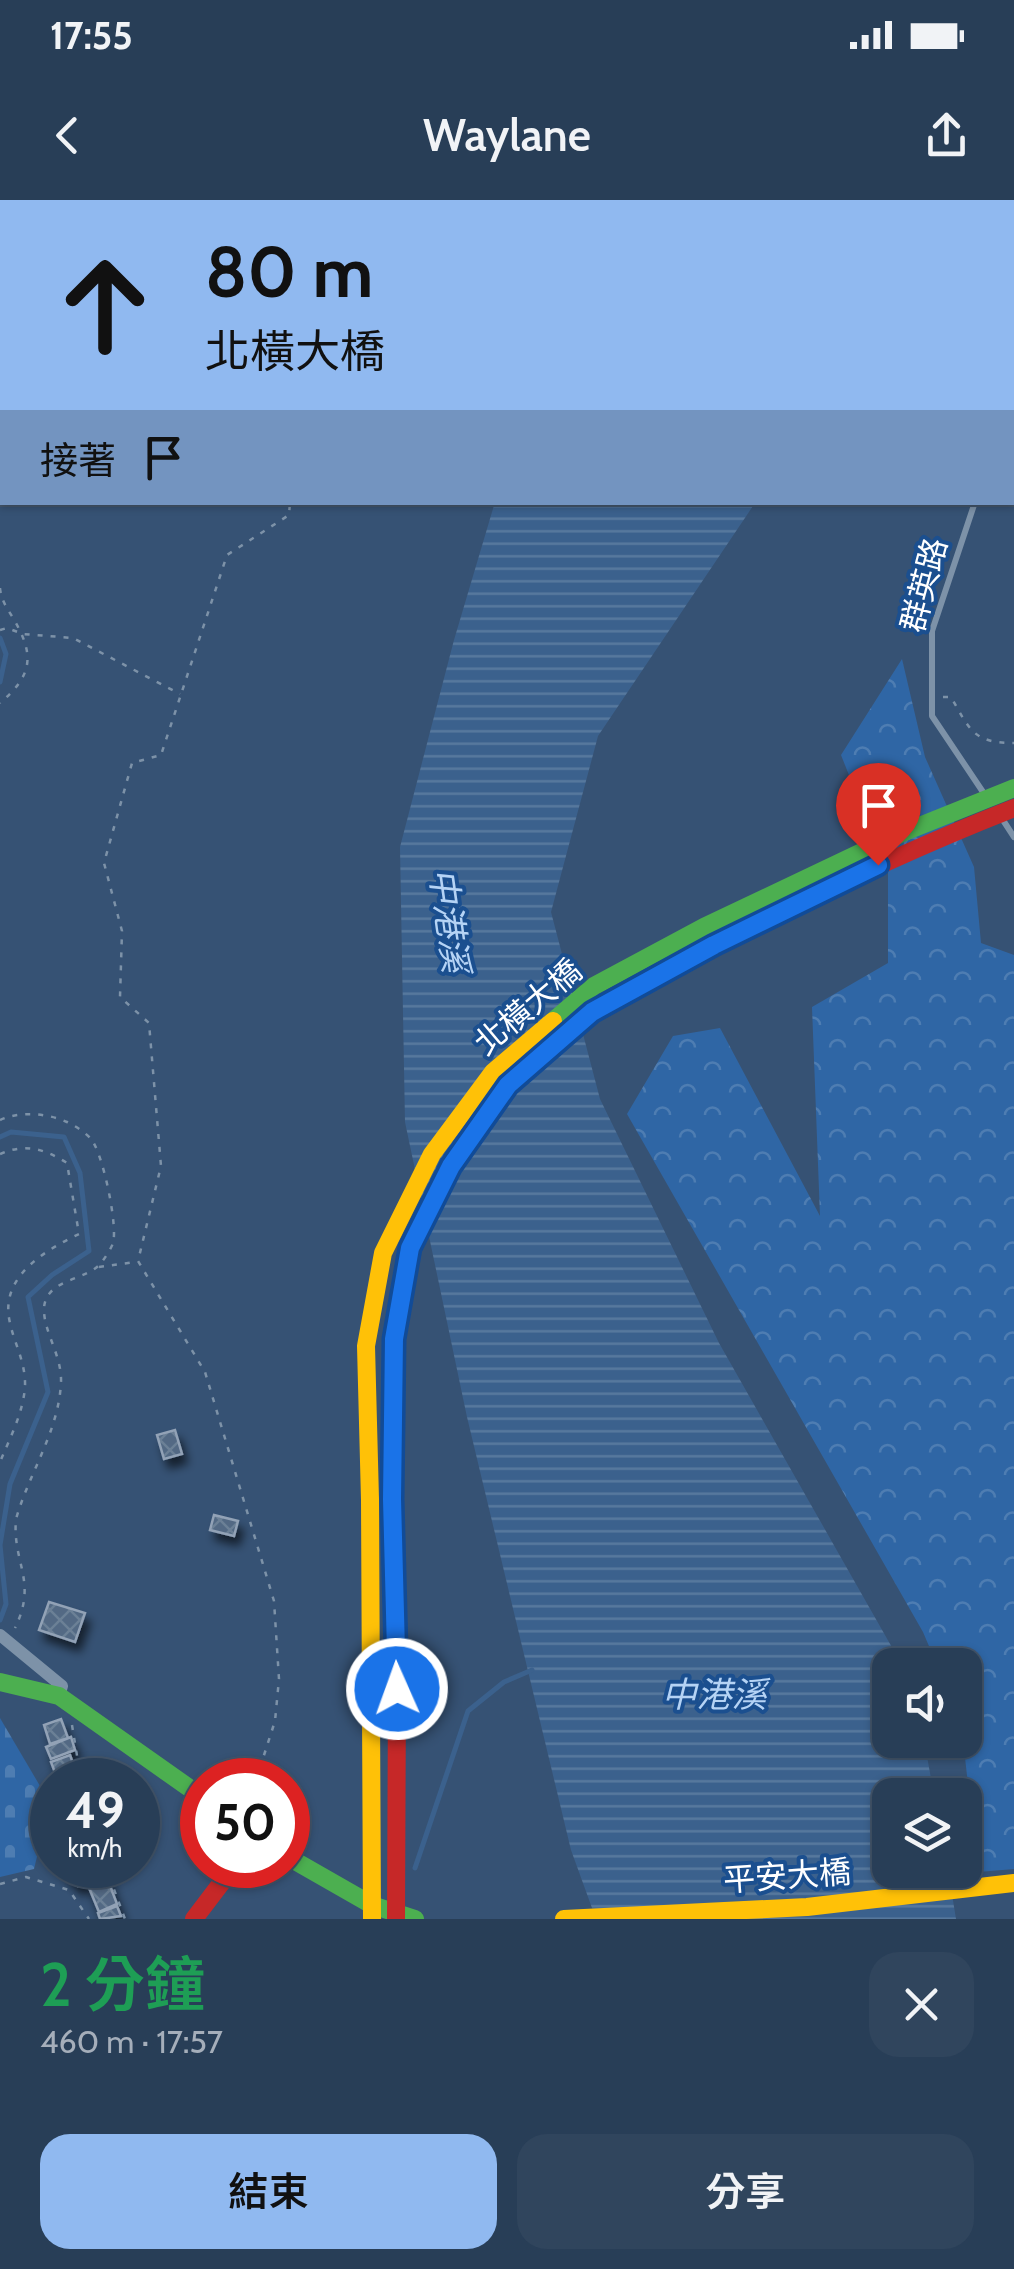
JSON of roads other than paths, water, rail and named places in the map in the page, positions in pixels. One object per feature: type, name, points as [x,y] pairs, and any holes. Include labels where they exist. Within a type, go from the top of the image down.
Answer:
[{"type":"main road","name":"北橫大橋","points":[[372,1912],[366,1346],[382,1253],[432,1154],[493,1072],[594,986],[704,927],[902,833],[1014,788]]},
{"type":"main road","name":"北橫大橋","points":[[396,1916],[394,1339],[410,1248],[451,1166],[508,1085],[592,1012],[696,955],[911,849],[1014,808]]},
{"type":"main road","points":[[0,1682],[64,1700],[180,1782]]},
{"type":"main road","points":[[310,1871],[372,1912],[416,1919]]},
{"type":"main road","name":"平安大橋","points":[[564,1919],[806,1906],[1014,1883]]},
{"type":"main road","points":[[194,1919],[218,1888]]},
{"type":"street","points":[[3,1638],[62,1686],[64,1700]]},
{"type":"lane","name":"群英路","points":[[974,505],[932,631],[932,716],[1014,837]]},
{"type":"water","name":"中港溪","points":[[494,505],[754,505],[598,736],[551,912],[600,1099],[719,1343],[892,1648],[872,1648],[872,1758],[927,1758],[931,1778],[872,1778],[872,1888],[951,1888],[956,1919],[596,1919],[571,1850],[467,1417],[405,1122],[400,847]]},
{"type":"waterway","points":[[0,638],[6,654],[0,682]]},
{"type":"waterway","points":[[0,1137],[11,1132],[64,1137],[80,1173],[89,1251],[52,1275],[28,1297],[48,1392],[10,1484],[0,1545],[6,1604],[0,1620]]},
{"type":"waterway","points":[[415,1868],[468,1711],[504,1682],[532,1670]]}]
